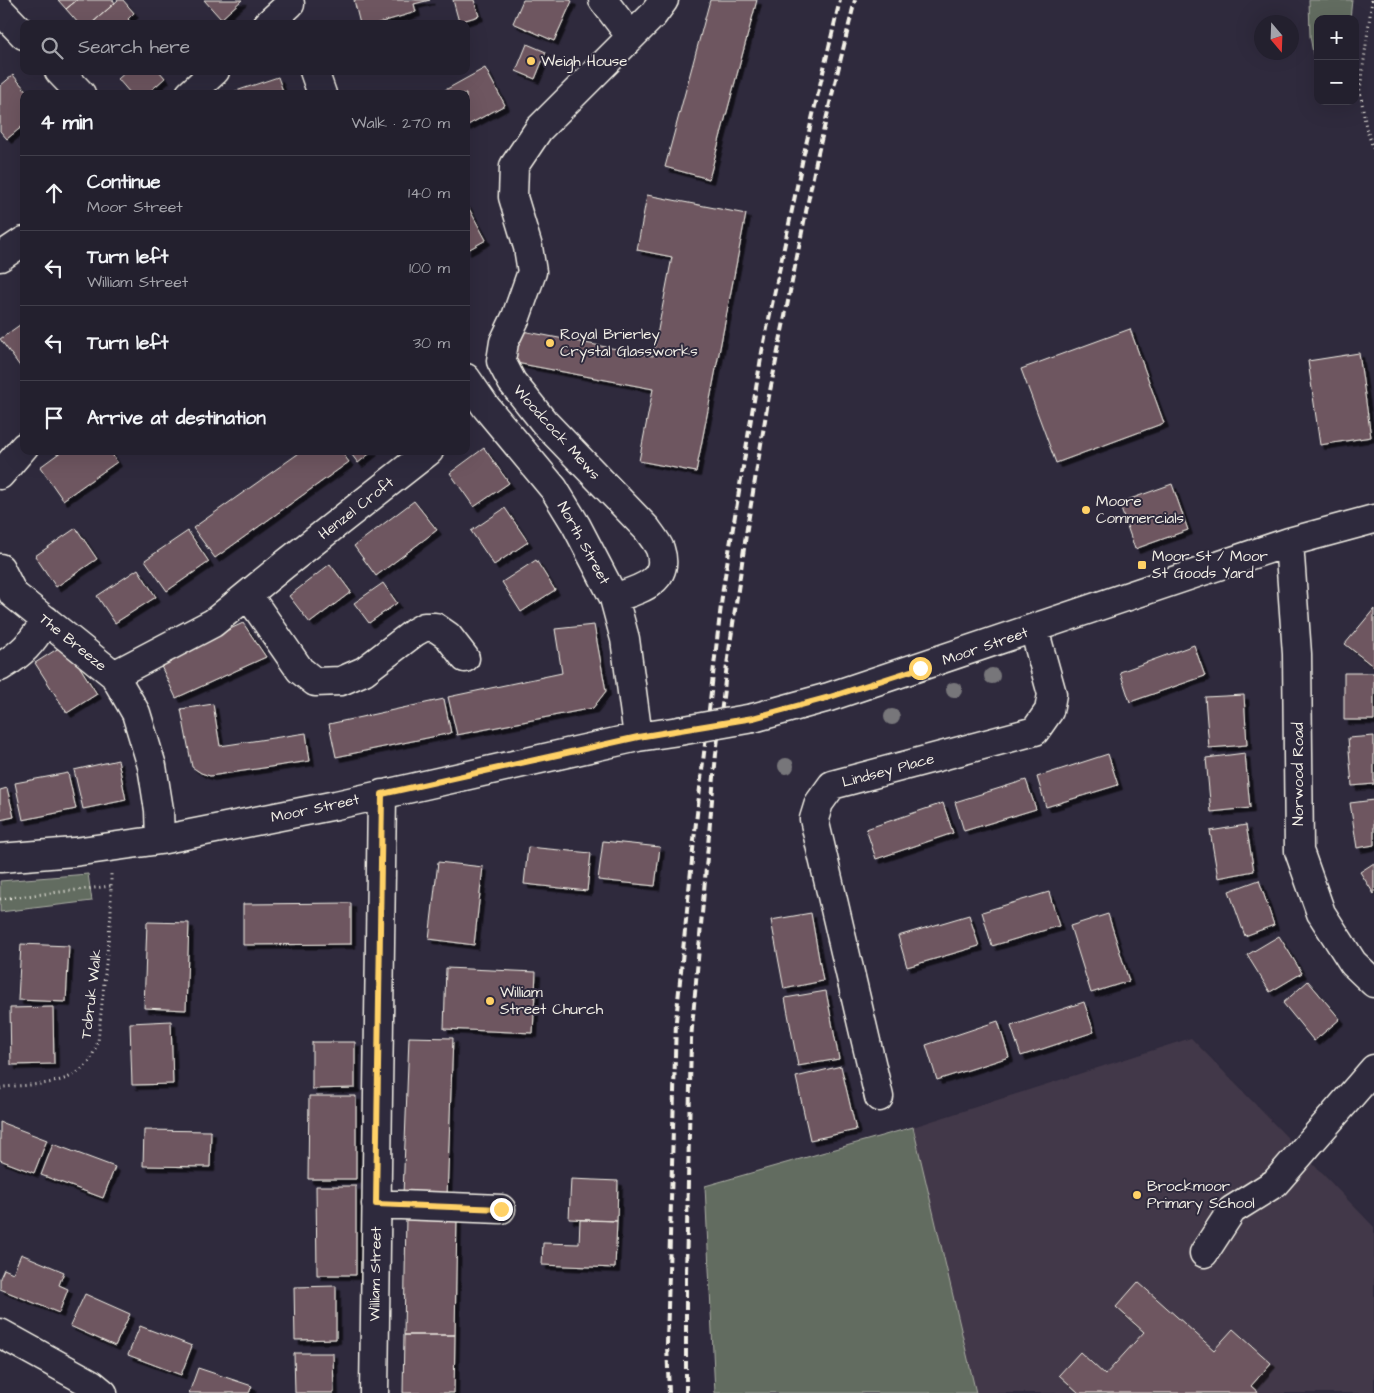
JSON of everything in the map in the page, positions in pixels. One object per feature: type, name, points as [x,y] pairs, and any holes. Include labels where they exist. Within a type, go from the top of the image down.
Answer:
[{"type":"street","points":[[0,5],[6,0]]},
{"type":"street","points":[[603,0],[632,37],[664,0]]},
{"type":"street","points":[[274,20],[292,9]]},
{"type":"street","points":[[0,10],[20,31]]},
{"type":"street","name":"Woodcock Mews","points":[[614,598],[648,586],[657,577],[662,565],[660,549],[647,529],[544,422],[512,382],[501,361],[504,342],[516,317],[532,272],[528,248],[513,197],[514,166],[539,129],[632,37]]},
{"type":"street","points":[[63,75],[77,90]]},
{"type":"street","points":[[194,90],[211,75]]},
{"type":"street","points":[[315,75],[321,90]]},
{"type":"street","points":[[0,257],[20,244]]},
{"type":"street","name":"North Street","points":[[470,384],[486,407],[554,489],[580,532],[614,598],[625,639],[638,737]]},
{"type":"street","points":[[0,475],[20,452]]},
{"type":"street","name":"Henzel Croft","points":[[114,674],[213,623],[424,455]]},
{"type":"street","name":"Moor Street","points":[[0,858],[74,852],[160,840],[382,794],[638,737],[753,718],[830,697],[1289,542],[1374,519]]},
{"type":"street","name":"Norwood Road","points":[[1289,542],[1297,654],[1299,851],[1321,913],[1353,962],[1374,983]]},
{"type":"street","name":"The Breeze","points":[[0,568],[13,594],[114,674],[136,713],[152,766],[159,810],[160,840]]},
{"type":"street","points":[[248,595],[300,670],[315,682],[341,681],[364,671],[424,627],[435,627],[448,636],[465,658]]},
{"type":"street","points":[[0,667],[15,658],[32,642],[46,620]]},
{"type":"street","name":"Lindsey Place","points":[[879,1097],[814,819],[819,803],[832,785],[1035,731],[1049,710],[1052,694],[1034,628]]},
{"type":"street","name":"William Street","points":[[374,1393],[382,794]]},
{"type":"street","points":[[1204,1253],[1232,1210],[1275,1183],[1374,1069]]},
{"type":"street","points":[[376,1204],[501,1209]]},
{"type":"street","points":[[0,1333],[92,1384],[103,1393]]},
{"type":"path","points":[[1372,0],[1360,90],[1366,128],[1374,150]]},
{"type":"path","name":"Tobruk Walk","points":[[0,1089],[72,1077],[89,1061],[98,1042],[111,914],[111,870]]},
{"type":"path","points":[[0,899],[111,886]]},
{"type":"shaded area","name":"Brockmoor Primary School","points":[[1191,1038],[1374,1227],[1374,1393],[976,1393],[913,1127]]},
{"type":"green space","points":[[1309,0],[1352,0],[1350,15],[1314,15],[1314,59],[1310,36]]},
{"type":"green space","points":[[88,874],[92,901],[0,912],[0,881]]},
{"type":"green space","points":[[913,1127],[976,1393],[715,1393],[705,1186]]},
{"type":"building","points":[[58,0],[77,0],[66,9]]},
{"type":"building","points":[[77,0],[113,0],[115,3],[96,20],[76,20],[66,9]]},
{"type":"building","points":[[118,0],[123,0],[134,13],[129,20],[96,20]]},
{"type":"building","points":[[204,0],[242,0],[221,19]]},
{"type":"building","points":[[354,0],[430,0],[414,4],[416,12],[389,20],[359,20]]},
{"type":"building","points":[[453,0],[474,0],[479,16],[458,20]]},
{"type":"building","points":[[523,0],[572,1],[554,41],[513,23]]},
{"type":"building","points":[[710,0],[757,0],[709,179],[665,167]]},
{"type":"building","name":"Weigh House","points":[[527,44],[546,52],[535,79],[516,71]]},
{"type":"building","points":[[485,68],[505,105],[470,124],[470,90],[445,90]]},
{"type":"building","points":[[13,75],[26,90],[20,90],[20,128],[7,139],[0,131],[0,86]]},
{"type":"building","points":[[122,75],[162,75],[165,78],[152,90],[128,90],[118,79]]},
{"type":"building","points":[[278,77],[283,90],[239,90]]},
{"type":"building","name":"Royal Brierley Crystal Glassworks","points":[[647,195],[746,214],[696,472],[639,461],[653,389],[511,362],[517,330],[653,356],[672,257],[637,250]]},
{"type":"building","points":[[470,210],[486,240],[470,249]]},
{"type":"building","points":[[20,325],[20,366],[0,339]]},
{"type":"building","points":[[1130,329],[1164,423],[1056,463],[1021,369]]},
{"type":"building","points":[[1359,353],[1371,437],[1320,445],[1308,361]]},
{"type":"building","points":[[484,448],[509,483],[474,507],[450,473]]},
{"type":"building","points":[[56,455],[113,455],[117,462],[63,500],[40,467]]},
{"type":"building","points":[[296,455],[344,455],[349,462],[215,558],[193,528]]},
{"type":"building","points":[[352,455],[368,455],[358,463]]},
{"type":"building","points":[[1172,484],[1188,530],[1135,549],[1119,503]]},
{"type":"building","points":[[414,501],[437,530],[376,576],[354,546]]},
{"type":"building","points":[[505,508],[528,542],[494,565],[471,531]]},
{"type":"building","points":[[76,528],[97,559],[56,587],[35,556]]},
{"type":"building","points":[[188,531],[209,562],[167,591],[145,560]]},
{"type":"building","points":[[536,560],[555,590],[521,612],[502,582]]},
{"type":"building","points":[[330,564],[351,592],[310,623],[289,596]]},
{"type":"building","points":[[138,569],[156,597],[115,623],[97,596]]},
{"type":"building","points":[[383,583],[397,603],[369,623],[354,603]]},
{"type":"building","points":[[1374,609],[1374,667],[1345,644]]},
{"type":"building","points":[[243,623],[266,657],[176,698],[159,662]]},
{"type":"building","points":[[594,625],[606,691],[593,708],[457,735],[448,697],[562,673],[555,629]]},
{"type":"building","points":[[65,644],[97,694],[67,713],[35,663]]},
{"type":"building","points":[[1194,645],[1205,676],[1130,702],[1120,672]]},
{"type":"building","points":[[1344,673],[1374,673],[1374,720],[1344,720]]},
{"type":"building","points":[[1244,695],[1247,745],[1209,748],[1205,697]]},
{"type":"building","points":[[444,699],[451,733],[336,757],[329,724]]},
{"type":"building","points":[[213,704],[220,746],[306,733],[310,761],[210,776],[201,773],[192,767],[181,709]]},
{"type":"building","points":[[1374,736],[1374,784],[1352,786],[1348,738]]},
{"type":"building","points":[[1245,753],[1250,808],[1211,812],[1206,758]]},
{"type":"building","points":[[1108,754],[1118,785],[1046,807],[1037,777]]},
{"type":"building","points":[[118,760],[126,800],[83,809],[74,770]]},
{"type":"building","points":[[68,773],[76,809],[23,820],[15,783]]},
{"type":"building","points":[[1026,780],[1036,809],[964,831],[955,802]]},
{"type":"building","points":[[7,788],[14,817],[0,820],[0,790]]},
{"type":"building","points":[[1374,800],[1374,845],[1357,848],[1350,803]]},
{"type":"building","points":[[943,803],[953,833],[876,859],[866,829]]},
{"type":"building","points":[[1246,825],[1254,871],[1218,878],[1210,831]]},
{"type":"building","points":[[603,841],[660,847],[655,886],[598,880]]},
{"type":"building","points":[[528,847],[591,853],[587,891],[524,884]]},
{"type":"building","points":[[438,862],[483,867],[474,945],[429,939]]},
{"type":"building","points":[[1374,863],[1374,894],[1360,872]]},
{"type":"building","points":[[1259,880],[1274,925],[1245,936],[1229,891]]},
{"type":"building","points":[[1049,892],[1059,926],[992,946],[982,912]]},
{"type":"building","points":[[351,903],[351,944],[243,945],[243,904]]},
{"type":"building","points":[[811,913],[823,981],[784,989],[771,920]]},
{"type":"building","points":[[1108,914],[1129,981],[1091,993],[1070,926]]},
{"type":"building","points":[[969,915],[979,946],[907,967],[898,936]]},
{"type":"building","points":[[147,922],[189,923],[186,1010],[144,1008]]},
{"type":"building","points":[[1279,936],[1302,973],[1270,992],[1247,955]]},
{"type":"building","points":[[21,944],[69,946],[66,1002],[18,1000]]},
{"type":"building","name":"William Street Church","points":[[446,968],[536,972],[533,1033],[444,1029]]},
{"type":"building","points":[[1308,981],[1340,1019],[1314,1041],[1283,1003]]},
{"type":"building","points":[[826,991],[839,1059],[798,1066],[785,998]]},
{"type":"building","points":[[1084,1002],[1094,1032],[1021,1056],[1011,1026]]},
{"type":"building","points":[[53,1007],[54,1064],[11,1065],[10,1008]]},
{"type":"building","points":[[171,1021],[173,1084],[132,1085],[130,1023]]},
{"type":"building","points":[[998,1021],[1009,1057],[937,1080],[926,1045]]},
{"type":"building","points":[[409,1037],[453,1038],[447,1197],[403,1195]]},
{"type":"building","points":[[312,1042],[355,1042],[355,1088],[312,1089]]},
{"type":"building","points":[[841,1066],[856,1130],[810,1140],[796,1077]]},
{"type":"building","points":[[309,1096],[356,1096],[356,1179],[308,1179]]},
{"type":"building","points":[[0,1122],[47,1140],[34,1173],[0,1160]]},
{"type":"building","points":[[144,1130],[211,1131],[210,1167],[143,1166]]},
{"type":"building","points":[[53,1144],[115,1167],[103,1198],[41,1175]]},
{"type":"building","points":[[571,1179],[618,1181],[617,1221],[569,1219]]},
{"type":"building","points":[[316,1186],[356,1186],[356,1275],[317,1275]]},
{"type":"building","points":[[406,1215],[457,1216],[455,1335],[404,1335]]},
{"type":"building","points":[[580,1220],[617,1221],[615,1268],[542,1265],[543,1243],[579,1244]]},
{"type":"building","points":[[21,1254],[64,1272],[59,1285],[68,1289],[59,1313],[0,1289],[0,1278],[4,1269],[13,1273]]},
{"type":"building","points":[[1138,1282],[1214,1350],[1233,1329],[1271,1363],[1251,1386],[1259,1393],[1079,1393],[1059,1375],[1080,1352],[1105,1375],[1144,1332],[1116,1307]]},
{"type":"building","points":[[336,1286],[336,1339],[295,1340],[294,1287]]},
{"type":"building","points":[[85,1294],[130,1314],[115,1346],[70,1326]]},
{"type":"building","points":[[140,1326],[192,1346],[181,1375],[128,1355]]},
{"type":"building","points":[[404,1335],[455,1335],[454,1393],[403,1393]]},
{"type":"building","points":[[294,1353],[333,1353],[334,1393],[295,1393]]},
{"type":"building","points":[[198,1368],[252,1386],[249,1393],[189,1393]]},
{"type":"railway","points":[[669,1393],[667,1344],[676,1021],[694,840],[723,588],[762,352],[804,153],[840,0]]},
{"type":"railway","points":[[686,1393],[686,1277],[691,1039],[716,754],[747,528],[769,396],[817,157],[855,0]]},
{"type":"place","name":"Weigh House","points":[[531,61]]},
{"type":"place","name":"Royal Brierley Crystal Glassworks","points":[[550,343]]},
{"type":"place","name":"Moore Commercials","points":[[1086,510]]},
{"type":"place","name":"Moor St / Moor St Goods Yard","points":[[1142,565]]},
{"type":"place","name":"William Street Church","points":[[490,1001]]},
{"type":"place","name":"Brockmoor Primary School","points":[[1137,1195]]},
{"type":"route","points":[[501,1209],[376,1204],[382,794],[638,737],[753,718],[830,697],[920,668]]}]
